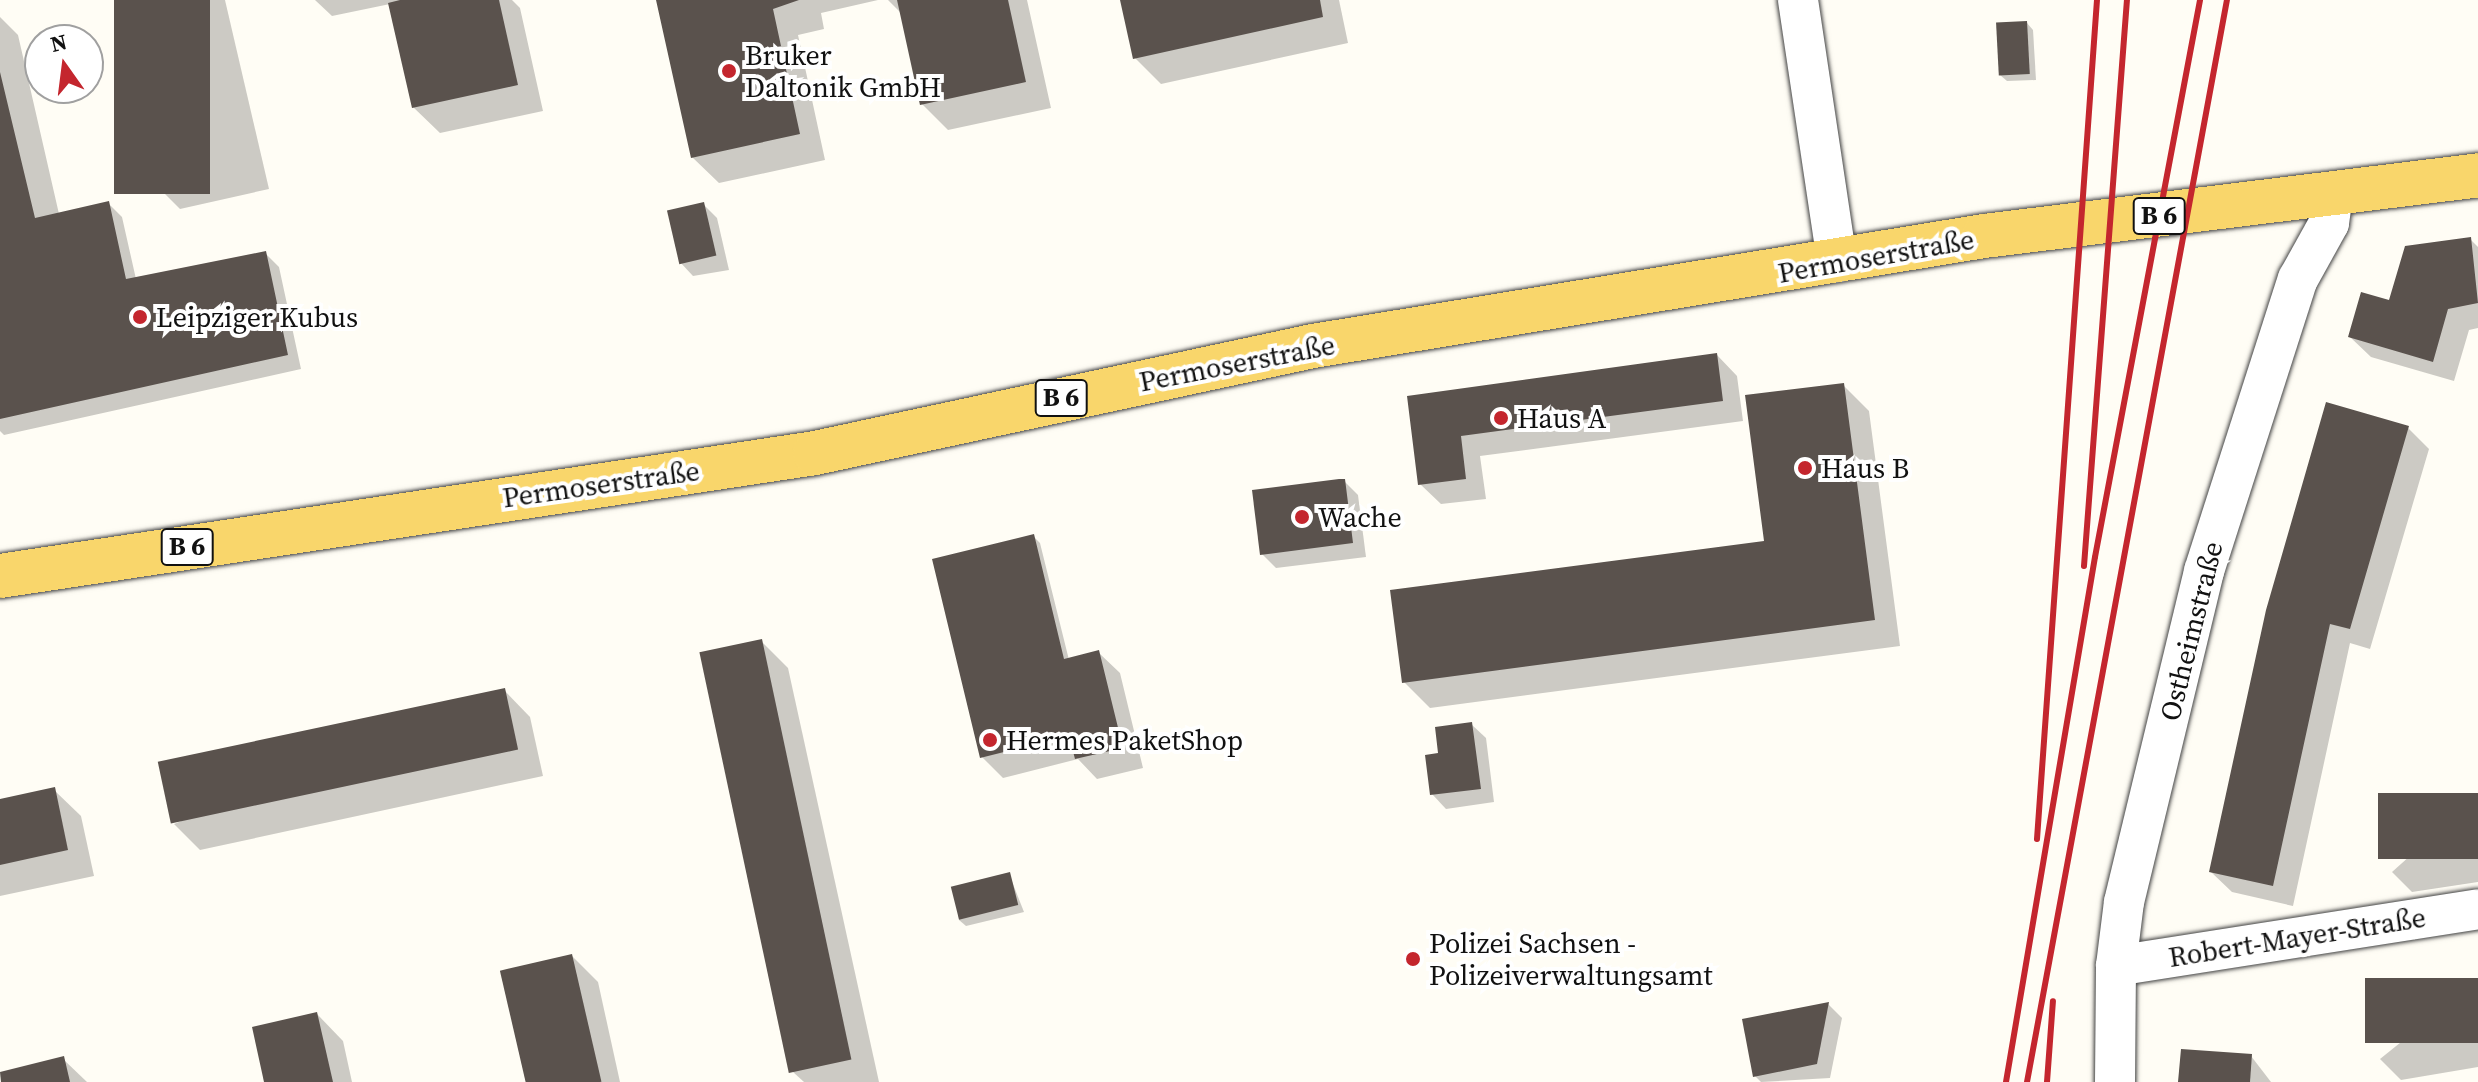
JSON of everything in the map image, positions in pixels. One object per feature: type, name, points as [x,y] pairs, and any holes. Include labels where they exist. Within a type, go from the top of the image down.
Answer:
[{"type":"main road","name":"Permoserstraße","points":[[0,576],[815,453],[1313,346],[1984,236],[2478,175]]},
{"type":"street","points":[[1798,0],[1837,262]]},
{"type":"street","name":"Ostheimstraße","points":[[2115,1082],[2116,966],[2124,902],[2204,571],[2298,279],[2329,223],[2333,195]]},
{"type":"street","name":"Robert-Mayer-Straße","points":[[2116,966],[2478,909]]},
{"type":"building","points":[[114,0],[210,0],[210,194],[114,194]]},
{"type":"building","points":[[400,0],[499,0],[518,85],[412,108],[388,3]]},
{"type":"building","name":"Bruker Daltonik GmbH","points":[[656,0],[799,0],[773,9],[800,134],[691,158]]},
{"type":"building","name":"Bruker Daltonik GmbH","points":[[897,0],[1008,0],[1026,82],[920,105]]},
{"type":"building","points":[[1120,0],[1320,0],[1323,17],[1133,59]]},
{"type":"building","points":[[2027,21],[2030,74],[1999,76],[1996,23]]},
{"type":"building","name":"Leipziger Kubus","points":[[0,72],[35,218],[109,201],[126,279],[266,251],[288,355],[0,419]]},
{"type":"building","points":[[704,202],[716,256],[679,264],[667,211]]},
{"type":"building","points":[[2471,237],[2478,303],[2448,309],[2433,362],[2348,337],[2361,292],[2389,300],[2405,246]]},
{"type":"building","name":"Haus A","points":[[1717,353],[1723,401],[1461,436],[1466,479],[1418,485],[1407,396]]},
{"type":"building","name":"Haus B","points":[[1844,383],[1875,620],[1402,683],[1390,590],[1764,541],[1745,395]]},
{"type":"building","points":[[2326,402],[2409,426],[2350,629],[2330,624],[2273,886],[2209,872],[2266,610]]},
{"type":"building","name":"Wache","points":[[1345,479],[1353,543],[1260,555],[1252,490]]},
{"type":"building","points":[[1034,534],[1064,659],[1099,650],[1123,748],[1075,759],[1069,736],[980,758],[932,559]]},
{"type":"building","points":[[762,639],[851,1060],[789,1073],[699,652]]},
{"type":"building","points":[[505,688],[518,750],[171,823],[158,762]]},
{"type":"building","points":[[1472,722],[1481,789],[1430,795],[1425,755],[1438,753],[1435,727]]},
{"type":"building","points":[[55,787],[68,850],[0,865],[0,799]]},
{"type":"building","points":[[2378,793],[2478,793],[2478,859],[2378,859]]},
{"type":"building","points":[[1010,872],[1018,905],[959,920],[951,887]]},
{"type":"building","points":[[572,954],[601,1082],[526,1082],[500,971]]},
{"type":"building","points":[[2365,978],[2478,978],[2478,1043],[2365,1043]]},
{"type":"building","points":[[1829,1002],[1817,1064],[1753,1077],[1742,1019]]},
{"type":"building","points":[[317,1012],[333,1082],[264,1082],[252,1027]]},
{"type":"building","points":[[2181,1049],[2252,1054],[2250,1082],[2178,1082]]},
{"type":"building","points":[[64,1056],[70,1082],[1,1082],[0,1072]]},
{"type":"railway","points":[[2037,839],[2097,0]]},
{"type":"railway","points":[[2084,566],[2127,0]]},
{"type":"railway","points":[[2006,1082],[2095,557],[2200,0]]},
{"type":"railway","points":[[2027,1082],[2227,0]]},
{"type":"railway","points":[[2047,1082],[2053,1001]]},
{"type":"place","name":"Bruker Daltonik GmbH","points":[[729,71]]},
{"type":"place","name":"Leipziger Kubus","points":[[140,317]]},
{"type":"place","name":"Haus A","points":[[1501,418]]},
{"type":"place","name":"Haus B","points":[[1805,468]]},
{"type":"place","name":"Wache","points":[[1302,517]]},
{"type":"place","name":"Hermes PaketShop","points":[[990,740]]},
{"type":"place","name":"Polizei Sachsen - Polizeiverwaltungsamt","points":[[1413,959]]}]
